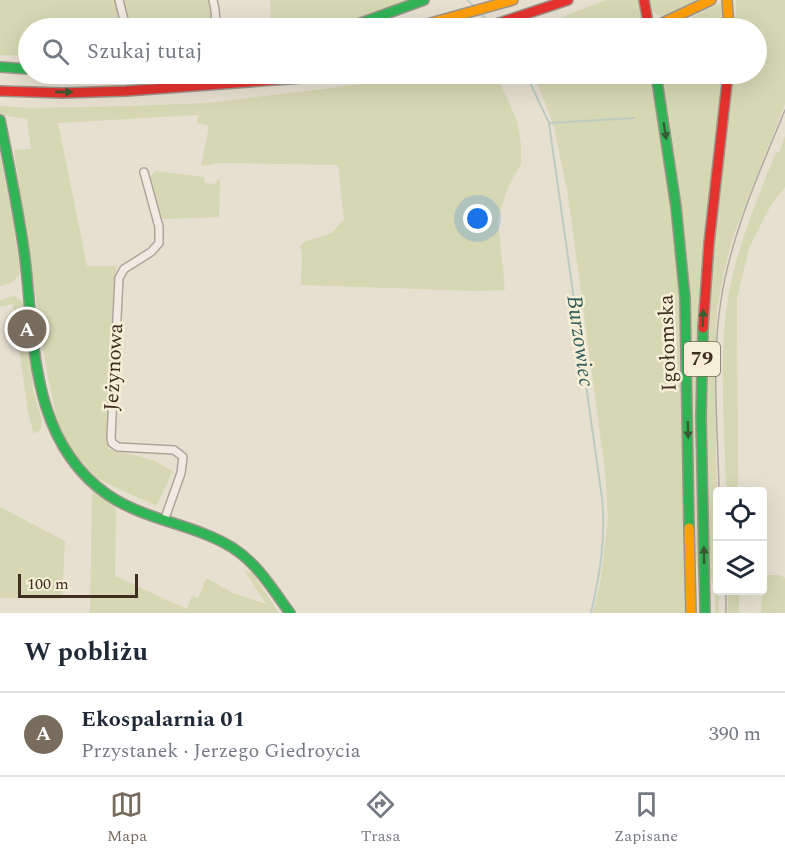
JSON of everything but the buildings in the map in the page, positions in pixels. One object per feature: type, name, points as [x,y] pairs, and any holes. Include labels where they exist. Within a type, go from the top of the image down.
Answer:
[{"type":"main road","points":[[373,18],[424,0]]},
{"type":"main road","points":[[452,18],[513,0]]},
{"type":"main road","points":[[514,18],[568,0]]},
{"type":"main road","points":[[644,0],[648,18]]},
{"type":"main road","points":[[672,18],[711,0]]},
{"type":"main road","points":[[728,0],[729,18]]},
{"type":"main road","points":[[0,67],[18,68]]},
{"type":"main road","points":[[0,91],[60,93],[152,91],[229,84]]},
{"type":"main road","name":"Igołomska","points":[[658,84],[676,207],[685,298],[691,613]]},
{"type":"main road","name":"Igołomska","points":[[705,613],[703,310],[727,84]]},
{"type":"main road","points":[[0,120],[25,256],[41,392],[54,433],[78,468],[106,494],[136,510],[236,549],[252,562],[290,613]]},
{"type":"street","points":[[119,0],[124,18]]},
{"type":"street","points":[[213,0],[216,18]]},
{"type":"street","name":"Jeżynowa","points":[[144,172],[157,216],[159,238],[156,249],[124,269],[118,281],[111,437],[112,443],[118,447],[174,450],[183,457],[181,472],[165,521]]},
{"type":"green space","points":[[0,0],[115,0],[120,18],[18,18],[18,56],[0,55]]},
{"type":"green space","points":[[123,0],[212,0],[214,12],[212,18],[127,18]]},
{"type":"green space","points":[[270,0],[405,0],[359,18],[271,18]]},
{"type":"green space","points":[[605,0],[640,0],[643,18],[560,18]]},
{"type":"green space","points":[[649,0],[701,0],[663,17],[653,12]]},
{"type":"green space","points":[[736,0],[785,0],[785,104],[734,234],[717,310],[715,357],[717,487],[713,487],[713,585],[709,573],[706,378],[708,300],[733,84],[767,84],[767,18],[735,18]]},
{"type":"green space","points":[[718,4],[721,5],[722,18],[690,18]]},
{"type":"green space","points":[[362,84],[501,84],[517,121],[521,144],[521,164],[507,189],[498,220],[505,290],[301,285],[302,252],[300,247],[304,242],[332,233],[344,219],[338,165],[221,163],[201,166],[209,126],[197,123],[198,115],[58,123],[87,266],[117,266],[114,278],[109,368],[108,449],[153,460],[173,471],[156,506],[98,479],[67,446],[57,422],[46,366],[14,150],[31,149],[27,119],[0,115],[0,106],[31,108],[208,103]]},
{"type":"green space","points":[[538,84],[653,84],[671,205],[683,326],[686,613],[593,613],[601,578],[608,517],[605,471],[568,195],[554,127]]},
{"type":"green space","points":[[661,84],[720,84],[716,148],[700,281],[699,584],[694,546],[691,312],[686,250]]},
{"type":"green space","points":[[785,136],[785,187],[770,207],[749,248],[737,299],[738,487],[726,487],[723,346],[728,299],[736,261],[748,224],[776,152],[779,153]]},
{"type":"green space","points":[[0,154],[20,272],[12,282],[0,286]]},
{"type":"green space","points":[[156,171],[204,177],[205,183],[216,184],[217,180],[220,180],[219,217],[161,219],[149,178]]},
{"type":"green space","points":[[14,296],[24,302],[28,315],[25,316],[33,391],[42,419],[41,429],[34,434],[28,413],[13,304],[0,307],[0,300]]},
{"type":"green space","points":[[92,491],[116,508],[115,576],[187,609],[192,596],[198,599],[206,578],[233,593],[266,604],[244,570],[253,574],[279,613],[90,613]]},
{"type":"green space","points":[[0,507],[65,541],[62,599],[0,598]]},
{"type":"green space","points":[[767,575],[779,575],[785,578],[785,613],[761,613],[762,595],[767,595]]},
{"type":"green space","points":[[715,595],[719,595],[719,613],[715,613]]},
{"type":"green space","points":[[728,595],[739,595],[739,613],[728,613]]},
{"type":"waterway","name":"Burzowiec","points":[[467,0],[473,5]]},
{"type":"waterway","name":"Burzowiec","points":[[481,14],[486,18]]},
{"type":"waterway","name":"Burzowiec","points":[[531,84],[549,123],[602,498],[601,556],[591,613]]},
{"type":"waterway","points":[[550,123],[634,118]]},
{"type":"tram line","points":[[719,487],[716,347],[721,300],[739,227],[785,110]]},
{"type":"tram line","points":[[726,595],[726,613]]},
{"type":"traffic: fast","points":[[374,18],[424,0]]},
{"type":"traffic: fast","points":[[0,67],[18,68]]},
{"type":"traffic: fast","points":[[658,84],[676,207],[685,298],[689,528]]},
{"type":"traffic: fast","points":[[0,120],[23,241],[31,324],[41,388],[50,419],[64,447],[82,473],[108,495],[138,511],[203,533],[242,554],[264,578],[290,613]]},
{"type":"traffic: fast","points":[[703,328],[701,417],[705,613]]},
{"type":"traffic: slow","points":[[449,18],[513,0]]},
{"type":"traffic: slow","points":[[673,18],[711,0]]},
{"type":"traffic: slow","points":[[727,0],[728,18]]},
{"type":"traffic: slow","points":[[689,528],[691,613]]},
{"type":"traffic: jam","points":[[514,18],[568,0]]},
{"type":"traffic: jam","points":[[644,0],[647,18]]},
{"type":"traffic: jam","points":[[0,91],[63,93],[221,84]]},
{"type":"traffic: jam","points":[[703,328],[709,243],[727,84]]},
{"type":"place","name":"Ekospalarnia 01","points":[[27,329]]}]
